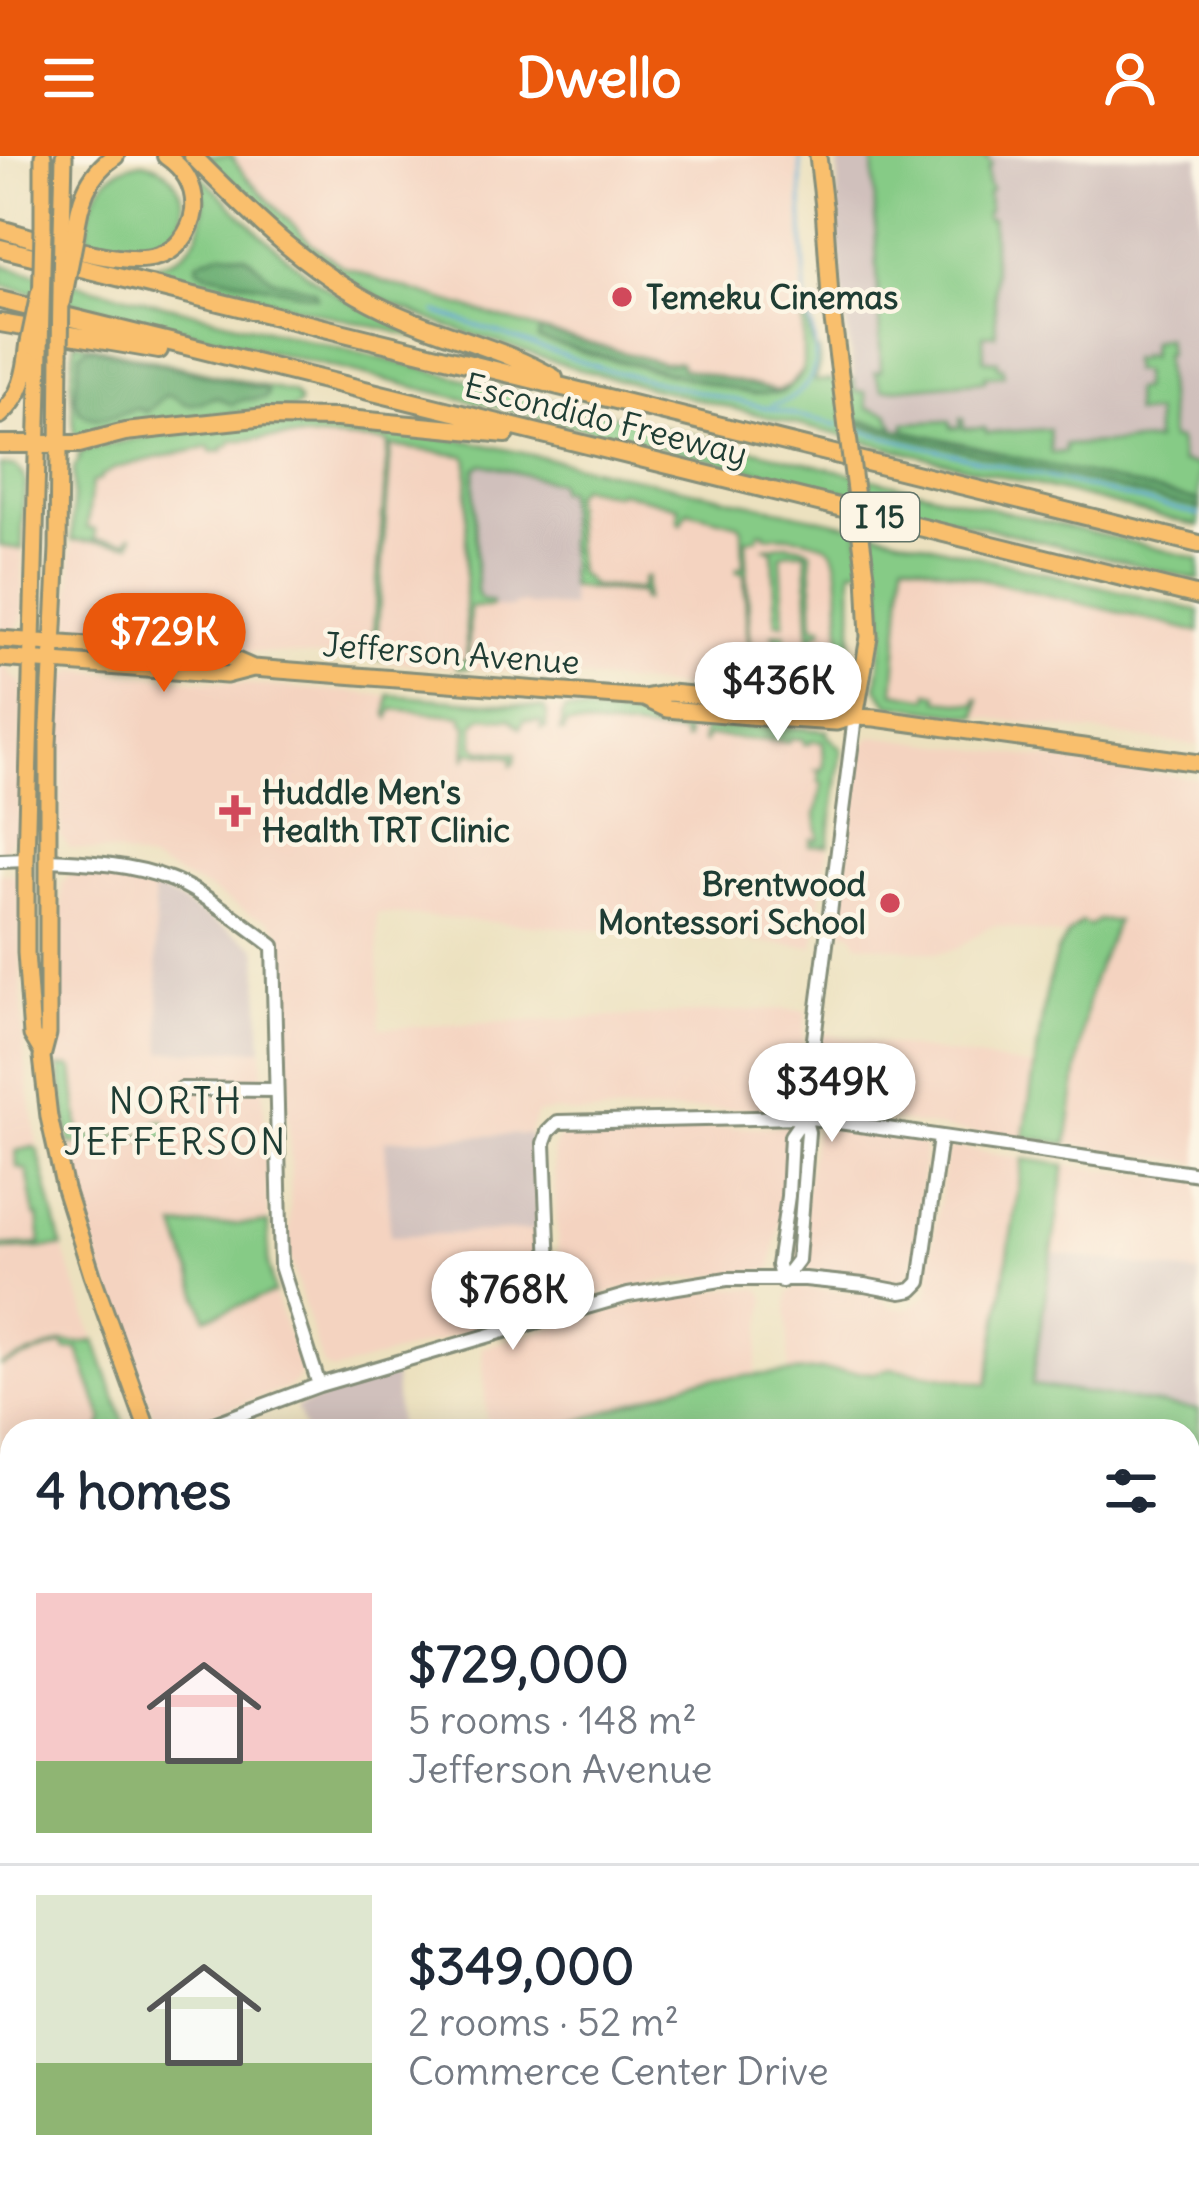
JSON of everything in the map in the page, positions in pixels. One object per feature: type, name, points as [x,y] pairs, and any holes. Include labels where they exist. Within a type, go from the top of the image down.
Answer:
[{"type":"highway","points":[[62,302],[68,234],[95,172],[115,156]]},
{"type":"highway","points":[[0,230],[103,255],[158,257],[185,236],[194,202],[184,171],[166,156]]},
{"type":"highway","points":[[193,156],[293,251],[338,284],[397,315],[530,364],[570,388]]},
{"type":"highway","name":"Escondido Freeway","points":[[0,248],[1199,544]]},
{"type":"highway","points":[[0,415],[11,405],[26,375],[40,292]]},
{"type":"highway","name":"Escondido Freeway","points":[[0,300],[1199,596]]},
{"type":"highway","points":[[0,322],[292,374]]},
{"type":"highway","points":[[0,444],[79,444],[142,429],[266,417],[338,418],[560,439]]},
{"type":"main road","points":[[40,292],[43,156]]},
{"type":"main road","points":[[64,156],[68,234]]},
{"type":"main road","points":[[818,156],[830,297],[866,575],[869,638],[856,717]]},
{"type":"main road","points":[[824,207],[829,156]]},
{"type":"main road","points":[[42,1052],[48,1034],[51,662],[62,302]]},
{"type":"main road","points":[[34,347],[38,446],[26,860],[32,1035],[42,1052],[65,1189],[144,1419]]},
{"type":"main road","name":"Jefferson Avenue","points":[[0,639],[228,657],[254,668]]},
{"type":"main road","points":[[151,669],[169,663],[200,664],[204,655]]},
{"type":"main road","name":"Jefferson Avenue","points":[[0,658],[226,675],[254,668],[643,698],[668,709],[836,722],[856,717],[1199,764]]},
{"type":"street","points":[[782,1281],[798,1260],[808,1132],[803,1117],[856,717]]},
{"type":"street","points":[[0,860],[26,860]]},
{"type":"street","points":[[49,860],[109,863],[173,880],[273,946],[281,1266],[319,1385]]},
{"type":"street","points":[[181,1089],[276,1090]]},
{"type":"street","points":[[551,1317],[544,1143],[559,1122],[803,1117],[1199,1174]]},
{"type":"street","points":[[227,1419],[319,1385],[628,1295],[728,1280],[805,1279],[912,1290],[920,1282],[940,1138]]},
{"type":"street","points":[[0,2070],[0,2090]]},
{"type":"shaded area","points":[[204,156],[797,156],[803,371],[782,393],[752,394],[498,327],[309,254]]},
{"type":"shaded area","points":[[839,156],[1199,156],[1199,509],[860,425],[842,290]]},
{"type":"shaded area","points":[[339,437],[471,454],[512,605],[566,490],[576,479],[838,545],[844,652],[837,693],[831,701],[82,638],[70,621],[73,512],[98,471],[208,444]]},
{"type":"shaded area","points":[[471,454],[576,479],[566,490],[571,607],[469,606]]},
{"type":"shaded area","points":[[0,547],[22,549],[23,616],[10,631],[0,630]]},
{"type":"shaded area","points":[[903,560],[1199,632],[1199,746],[893,705]]},
{"type":"shaded area","points":[[0,667],[8,668],[22,683],[19,836],[5,851],[0,851]]},
{"type":"shaded area","points":[[74,670],[827,731],[842,749],[814,947],[377,913],[380,1028],[806,1011],[796,1103],[789,1107],[579,1114],[555,1111],[537,1114],[529,1134],[386,1140],[390,1235],[537,1230],[542,1301],[532,1313],[328,1369],[322,1363],[289,1254],[291,1169],[281,934],[269,920],[151,862],[69,848],[61,836],[63,684]]},
{"type":"shaded area","points":[[873,736],[1199,779],[1199,1164],[1067,1144],[1093,979],[1117,922],[1090,927],[1081,922],[1061,936],[995,925],[957,949],[938,953],[858,943],[851,932],[838,930],[862,746]]},
{"type":"shaded area","points":[[0,873],[9,873],[19,879],[23,1046],[40,1163],[54,1223],[123,1419],[0,1419]]},
{"type":"shaded area","points":[[69,876],[111,877],[153,889],[162,1052],[262,1049],[268,1223],[191,1224],[206,1318],[274,1293],[299,1378],[290,1387],[199,1419],[154,1417],[85,1221],[58,1063],[55,968],[62,884]]},
{"type":"shaded area","points":[[153,889],[255,946],[262,1049],[162,1052]]},
{"type":"shaded area","points":[[822,1034],[1035,1067],[1024,1137],[825,1110],[817,1096]]},
{"type":"shaded area","points":[[790,1126],[795,1135],[771,1269],[663,1281],[564,1302],[560,1298],[553,1155],[561,1136]]},
{"type":"shaded area","points":[[821,1128],[916,1142],[925,1148],[913,1260],[901,1281],[795,1269],[814,1135]]},
{"type":"shaded area","points":[[529,1134],[537,1163],[537,1230],[390,1236],[385,1140]]},
{"type":"shaded area","points":[[954,1147],[1023,1159],[988,1384],[890,1368],[875,1373],[789,1372],[787,1308],[792,1290],[869,1294],[892,1308],[909,1308],[926,1296],[946,1154]]},
{"type":"shaded area","points":[[1065,1165],[1199,1182],[1199,1274],[1052,1253]]},
{"type":"shaded area","points":[[1052,1253],[1199,1274],[1199,1410],[1032,1386]]},
{"type":"shaded area","points":[[732,1288],[760,1289],[766,1299],[755,1375],[696,1380],[585,1419],[486,1419],[482,1347],[648,1301]]},
{"type":"shaded area","points":[[394,1373],[398,1419],[300,1419],[296,1407]]},
{"type":"green space","points":[[204,156],[231,156],[311,243],[342,266],[540,330],[538,338],[591,355],[752,394],[782,393],[803,371],[803,304],[814,350],[819,351],[814,381],[854,380],[855,392],[865,392],[868,408],[888,413],[895,428],[860,420],[860,425],[1199,509],[1199,526],[578,369],[444,325],[364,290],[309,254]]},
{"type":"green space","points":[[873,156],[988,156],[992,189],[986,213],[992,219],[996,334],[983,335],[984,360],[998,361],[1004,375],[985,376],[985,381],[882,390],[875,372],[881,371]]},
{"type":"green space","points":[[143,162],[171,177],[179,189],[183,216],[178,229],[169,239],[148,248],[88,242],[89,214],[99,190],[116,172]]},
{"type":"green space","points":[[189,164],[316,280],[347,300],[428,337],[145,270],[181,255],[197,235],[202,199]]},
{"type":"green space","points":[[223,252],[245,255],[273,279],[314,290],[317,297],[206,273],[197,267],[198,261]]},
{"type":"green space","points":[[0,265],[1199,559],[1199,580],[0,285]]},
{"type":"green space","points":[[540,330],[663,363],[680,362],[682,368],[777,391],[789,385],[782,390],[768,394],[752,394],[538,339]]},
{"type":"green space","points":[[1166,338],[1170,439],[1178,440],[1181,462],[1199,466],[1199,501],[905,430],[905,423],[947,421],[951,428],[960,428],[960,419],[964,429],[985,428],[987,433],[1049,429],[1051,453],[1065,452],[1065,445],[1155,441],[1155,413],[1134,413],[1133,390],[1142,389],[1142,372],[1132,371],[1131,359],[1150,357],[1151,341]]},
{"type":"green space","points":[[75,342],[293,393],[299,405],[292,410],[157,422],[78,439],[71,382]]},
{"type":"green space","points":[[89,347],[261,388],[268,394],[232,405],[217,397],[187,404],[166,395],[147,412],[136,408],[93,418],[79,411],[75,397],[80,353]]},
{"type":"green space","points":[[859,420],[1199,501],[1199,509],[860,425]]},
{"type":"green space","points":[[254,425],[358,427],[468,441],[858,527],[864,569],[852,569],[852,637],[840,686],[831,701],[788,697],[780,689],[821,691],[836,683],[840,592],[835,558],[826,545],[766,536],[765,532],[746,539],[751,677],[761,678],[760,687],[743,692],[742,672],[749,670],[744,573],[737,572],[743,567],[739,524],[688,511],[681,524],[679,507],[618,491],[580,487],[572,495],[577,572],[593,586],[641,590],[647,577],[645,600],[642,593],[570,587],[566,491],[558,491],[558,483],[483,464],[476,468],[474,479],[477,591],[480,599],[492,603],[491,607],[470,607],[468,668],[457,668],[457,661],[467,661],[465,456],[391,446],[376,652],[386,655],[385,659],[371,658],[388,442],[310,437],[231,441],[223,451],[211,452],[210,447],[116,468],[92,482],[87,528],[95,530],[95,539],[128,541],[133,536],[131,544],[72,540],[74,467],[85,450],[158,434]]},
{"type":"green space","points":[[0,465],[16,467],[26,484],[22,549],[0,546]]},
{"type":"green space","points":[[863,528],[1199,611],[1199,632],[904,560],[894,692],[928,698],[929,692],[938,694],[938,700],[975,704],[979,699],[977,716],[889,704],[877,688],[884,628],[879,570],[869,569]]},
{"type":"green space","points":[[786,544],[811,551],[814,626],[822,626],[814,634],[820,671],[816,676],[803,681],[780,678],[771,670],[778,669],[778,639],[772,634],[785,633],[787,675],[813,677],[818,670],[811,666],[806,552],[781,555],[784,623],[776,623],[773,551],[766,548]]},
{"type":"green space","points":[[389,695],[544,708],[546,728],[541,729],[541,722],[524,720],[520,728],[510,719],[482,717],[474,725],[474,745],[481,750],[516,753],[515,763],[512,765],[511,757],[469,752],[465,760],[463,716],[393,709],[389,718]]},
{"type":"green space","points":[[565,710],[686,720],[687,740],[683,734],[566,724],[561,732]]},
{"type":"green space","points":[[707,721],[827,731],[842,749],[828,845],[810,845],[811,839],[819,839],[816,815],[823,783],[817,770],[824,768],[823,742],[707,736],[704,743]]},
{"type":"green space","points":[[1098,920],[1117,921],[1093,979],[1067,1144],[1024,1137],[1057,952],[1081,922],[1090,926]]},
{"type":"green space","points":[[59,1067],[73,1070],[80,1136],[151,1134],[159,1121],[166,1121],[167,1138],[70,1144]]},
{"type":"green space","points":[[34,1147],[62,1247],[0,1250],[0,1246],[41,1244],[27,1170],[17,1167],[16,1151]]},
{"type":"green space","points":[[1023,1159],[1065,1165],[1032,1385],[1199,1410],[1199,1419],[585,1419],[696,1380],[820,1370],[875,1373],[890,1368],[988,1384]]},
{"type":"green space","points":[[268,1223],[274,1293],[206,1318],[176,1227]]},
{"type":"green space","points":[[95,1341],[123,1419],[103,1419],[78,1349],[66,1350],[63,1344],[0,1366],[63,1342]]},
{"type":"waterway","points":[[771,405],[802,390],[815,363],[806,298],[800,156]]},
{"type":"waterway","points":[[436,312],[604,369],[838,425]]},
{"type":"waterway","points":[[853,429],[1199,515]]},
{"type":"place","name":"Temeku Cinemas","points":[[622,297]]},
{"type":"place","name":"Huddle Men's Health TRT Clinic","points":[[235,811]]},
{"type":"place","name":"Brentwood Montessori School","points":[[890,903]]},
{"type":"district","name":"NORTH JEFFERSON","points":[[176,1122]]}]
